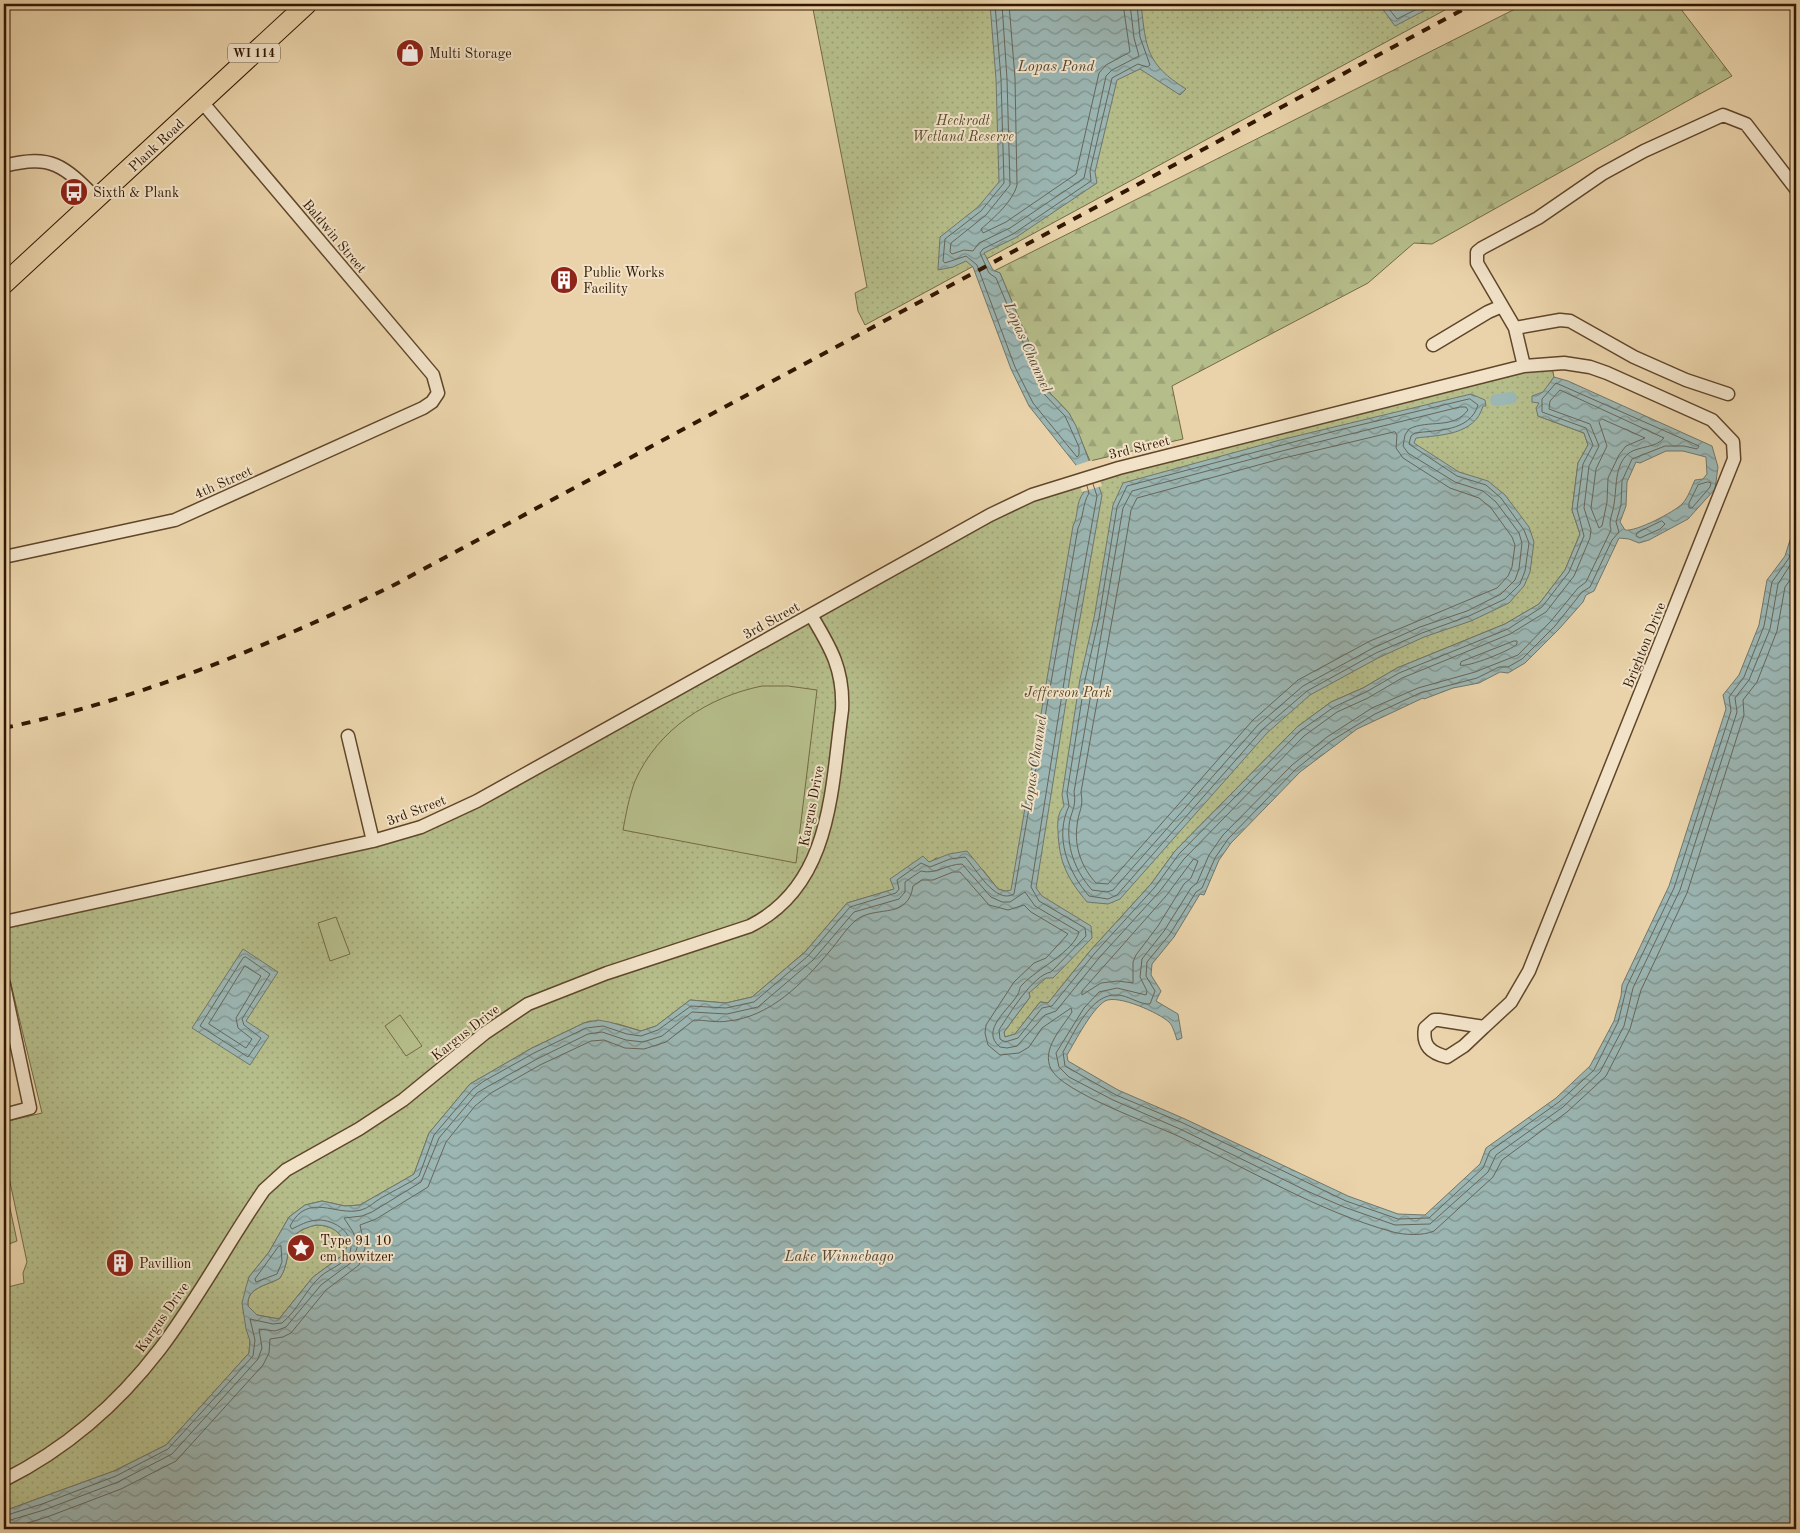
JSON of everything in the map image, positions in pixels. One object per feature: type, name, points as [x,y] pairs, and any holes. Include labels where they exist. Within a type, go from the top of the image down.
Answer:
[{"type":"main road","name":"Plank Road","points":[[4,284],[306,4]]},
{"type":"street","name":"Baldwin Street","points":[[202,102],[432,375],[438,393]]},
{"type":"street","points":[[1524,366],[1515,328],[1477,263],[1477,252],[1482,248],[1538,218],[1602,174],[1644,151],[1722,115],[1746,124],[1796,189]]},
{"type":"street","points":[[4,166],[25,161],[48,162],[68,172],[97,199]]},
{"type":"street","points":[[1433,345],[1488,312],[1502,306]]},
{"type":"street","points":[[1515,328],[1560,320],[1570,322],[1634,357],[1686,380],[1728,394]]},
{"type":"street","name":"3rd Street","points":[[4,922],[373,841],[421,827],[477,801],[990,515],[1032,495],[1078,479],[1524,366],[1560,362]]},
{"type":"street","name":"Brighton Drive","points":[[1484,1027],[1511,1002],[1529,971],[1734,459],[1733,442],[1712,420],[1607,373],[1590,367],[1560,362]]},
{"type":"street","name":"4th Street","points":[[4,557],[175,520],[423,408],[432,402],[438,393]]},
{"type":"street","name":"Kargus Drive","points":[[4,1480],[71,1440],[92,1424],[131,1384],[160,1349],[264,1190],[286,1170],[379,1117],[486,1033],[528,1004],[607,973],[718,939],[768,918],[786,903],[807,875],[819,847],[842,710],[843,688],[835,656],[811,615]]},
{"type":"street","points":[[348,736],[373,841]]},
{"type":"street","points":[[4,985],[30,1108],[4,1115]]},
{"type":"green space","name":"Heckrodt Wetland Reserve","points":[[812,4],[1456,4],[865,325],[858,311],[855,293],[867,287]]},
{"type":"green space","points":[[1525,4],[1677,4],[1732,76],[1432,244],[1414,243],[1368,283],[1172,386],[1183,439],[1090,461],[1069,413],[1050,393],[1000,273],[994,271]]},
{"type":"green space","name":"Jefferson Park","points":[[1552,367],[1554,377],[1541,400],[1538,416],[1584,433],[1588,445],[1578,463],[1572,510],[1580,534],[1565,570],[1539,604],[1505,624],[1397,668],[1363,688],[1331,702],[1297,727],[1175,851],[1151,884],[1090,951],[1048,1003],[1040,1002],[1015,1034],[1005,1037],[1004,1032],[1030,997],[1005,891],[998,889],[983,870],[936,858],[895,889],[847,903],[805,952],[752,997],[726,1003],[690,1000],[656,1026],[641,1031],[618,1024],[590,1021],[584,1023],[532,1048],[470,1084],[429,1133],[414,1174],[360,1205],[345,1206],[322,1201],[305,1205],[289,1217],[269,1252],[249,1277],[243,1308],[250,1340],[249,1353],[166,1445],[114,1471],[4,1511],[4,1288],[24,1283],[23,1273],[27,1262],[4,1154],[4,1122],[42,1113],[4,955],[4,925],[448,820],[735,665],[989,521],[1078,479],[1527,370]]},
{"type":"green space","points":[[762,686],[788,686],[817,690],[796,863],[623,830],[629,799],[635,781],[645,762],[671,731],[704,707],[742,691]]},
{"type":"green space","points":[[336,917],[350,954],[330,961],[318,923]]},
{"type":"green space","points":[[400,1015],[422,1046],[406,1056],[385,1026]]},
{"type":"green space","points":[[4,1189],[6,1189],[17,1241],[4,1246]]},
{"type":"green space","points":[[316,1225],[327,1226],[339,1233],[347,1247],[343,1255],[313,1277],[279,1319],[257,1315],[248,1306],[250,1295],[258,1288],[280,1278],[287,1261],[292,1239],[304,1229]]},
{"type":"water","name":"Lake Winnebago","points":[[990,4],[1141,4],[1150,54],[1163,71],[1186,89],[1180,95],[1140,69],[1117,80],[1095,172],[1097,183],[1015,238],[984,253],[993,270],[1000,273],[1050,393],[1069,413],[1076,426],[1102,495],[1074,652],[1036,888],[1042,896],[1091,926],[1092,938],[1053,978],[1046,978],[1029,993],[1030,997],[1004,1032],[1005,1037],[1015,1034],[1040,1002],[1048,1003],[1090,951],[1151,884],[1175,851],[1297,727],[1331,702],[1363,688],[1397,668],[1505,624],[1539,604],[1565,570],[1580,534],[1572,510],[1578,463],[1588,445],[1584,433],[1538,416],[1536,408],[1539,403],[1532,402],[1532,396],[1543,392],[1554,377],[1568,381],[1712,446],[1718,467],[1715,489],[1688,519],[1649,540],[1639,543],[1619,538],[1594,591],[1586,595],[1583,602],[1559,629],[1525,663],[1508,673],[1500,672],[1479,683],[1453,688],[1423,698],[1357,729],[1300,772],[1231,843],[1219,860],[1204,895],[1200,894],[1174,937],[1152,964],[1151,975],[1161,991],[1156,1001],[1178,1014],[1182,1038],[1177,1040],[1169,1022],[1157,1014],[1128,1002],[1111,1000],[1105,1001],[1094,1011],[1067,1055],[1068,1061],[1118,1090],[1185,1119],[1348,1196],[1398,1214],[1425,1215],[1480,1164],[1486,1148],[1556,1098],[1590,1066],[1614,1021],[1622,985],[1669,886],[1726,709],[1723,695],[1739,675],[1759,625],[1767,580],[1785,556],[1796,521],[1796,1529],[4,1529],[4,1511],[114,1471],[166,1445],[249,1353],[250,1341],[242,1303],[246,1287],[249,1277],[269,1252],[289,1217],[305,1205],[322,1201],[345,1206],[360,1205],[414,1174],[429,1133],[470,1084],[532,1048],[584,1023],[598,1020],[641,1031],[656,1026],[690,1000],[726,1003],[752,997],[805,952],[847,903],[894,889],[890,879],[923,856],[929,862],[949,854],[967,851],[998,889],[1011,890],[1073,526],[1079,500],[1084,492],[1076,465],[1029,406],[1011,369],[973,267],[966,261],[953,267],[938,270],[940,237],[978,207],[999,182],[996,79]],"holes":[[[1666,451],[1683,451],[1706,457],[1707,474],[1703,479],[1695,480],[1686,499],[1678,507],[1646,525],[1625,530],[1620,522],[1626,506],[1627,482],[1636,462],[1640,463]],[[316,1225],[327,1226],[339,1233],[347,1247],[343,1255],[313,1277],[279,1319],[257,1315],[248,1306],[250,1295],[258,1288],[280,1278],[287,1261],[292,1239],[304,1229]]]},
{"type":"water","points":[[1379,4],[1437,4],[1395,26]]},
{"type":"water","points":[[1471,394],[1485,400],[1486,406],[1483,406],[1479,416],[1473,423],[1456,432],[1416,438],[1414,443],[1459,472],[1488,481],[1505,495],[1529,527],[1534,542],[1530,572],[1524,586],[1509,603],[1471,621],[1424,637],[1378,658],[1310,695],[1267,733],[1120,899],[1108,904],[1087,902],[1069,877],[1062,861],[1058,821],[1060,811],[1064,806],[1062,795],[1080,679],[1094,618],[1113,505],[1123,483],[1280,440]]},
{"type":"water","points":[[243,949],[278,972],[246,1021],[269,1036],[250,1065],[192,1028]]},
{"type":"pier","points":[[1092,460],[1102,486],[1082,492],[1074,466]]},
{"type":"waterway","points":[[1496,400],[1511,398]]},
{"type":"railway","points":[[4,728],[55,716],[155,686],[300,629],[394,585],[1473,4]]},
{"type":"place","name":"Multi Storage","points":[[410,53]]},
{"type":"place","name":"Sixth & Plank","points":[[74,192]]},
{"type":"place","name":"Public Works Facility","points":[[564,280]]},
{"type":"place","name":"Type 91 10 cm howitzer","points":[[301,1248]]},
{"type":"place","name":"Pavillion","points":[[120,1263]]},
{"type":"water label","name":"Lopas Pond","points":[[1056,66]]},
{"type":"water label","name":"Lopas Channel","points":[[1028,347]]},
{"type":"water label","name":"Lopas Channel","points":[[1034,763]]}]
